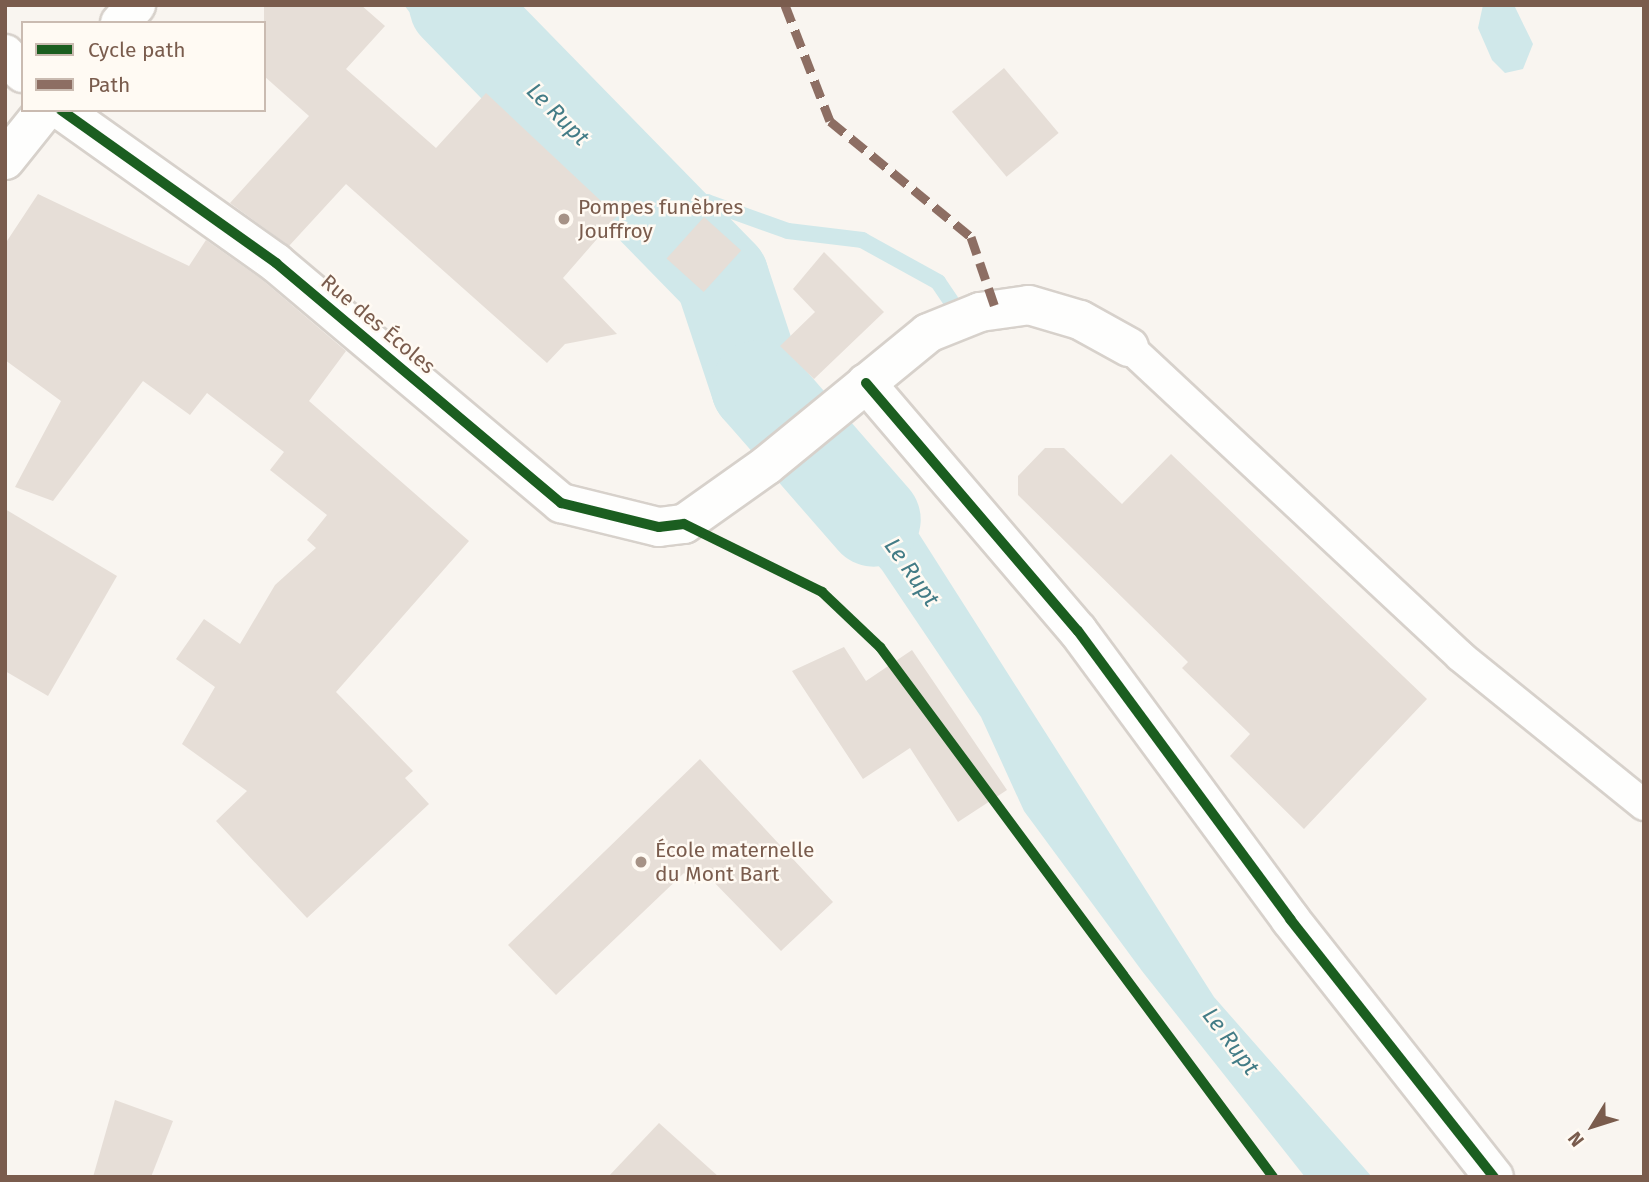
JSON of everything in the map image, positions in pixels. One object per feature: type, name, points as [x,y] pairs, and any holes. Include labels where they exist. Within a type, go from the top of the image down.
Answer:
[{"type":"street","points":[[122,21],[135,5]]},
{"type":"street","points":[[5,54],[21,71]]},
{"type":"street","points":[[5,160],[43,112]]},
{"type":"street","name":"Rue des Écoles","points":[[64,112],[276,263],[561,503],[659,527],[684,524],[767,465],[928,332],[980,312],[1030,305],[1080,320],[1129,347]]},
{"type":"street","points":[[866,383],[1078,631],[1290,919],[1494,1177]]},
{"type":"lane","points":[[1129,347],[1460,656],[1644,805]]},
{"type":"water","points":[[404,5],[481,5],[578,106],[704,217],[666,258],[610,186],[489,84],[440,52]]},
{"type":"water","points":[[1483,5],[1514,5],[1533,44],[1523,69],[1505,73],[1492,60],[1478,28]]},
{"type":"water","points":[[821,442],[836,446],[919,534],[1214,997],[1372,1177],[1305,1177],[1142,971],[1024,811],[981,717],[882,570],[790,464]]},
{"type":"building","points":[[264,5],[361,5],[385,26],[346,69],[436,148],[486,93],[617,216],[563,278],[617,334],[565,344],[547,363],[346,184],[289,246],[230,203],[309,116],[266,78]]},
{"type":"building","points":[[1004,68],[1059,133],[1007,177],[952,112]]},
{"type":"building","points":[[38,194],[189,266],[206,240],[260,278],[346,351],[309,401],[469,541],[336,692],[413,771],[405,778],[429,804],[307,918],[216,821],[247,791],[182,744],[215,687],[176,659],[204,619],[240,644],[275,585],[316,548],[307,540],[327,515],[270,470],[284,452],[207,393],[190,415],[143,381],[53,501],[15,487],[61,401],[5,360],[5,244]]},
{"type":"building","points":[[704,217],[741,250],[704,292],[667,259]]},
{"type":"building","points":[[824,252],[884,312],[814,379],[780,346],[815,312],[793,289]]},
{"type":"building","points":[[1045,448],[1064,448],[1122,504],[1171,454],[1427,699],[1304,829],[1230,756],[1250,734],[1182,668],[1188,662],[1018,495],[1018,476]]},
{"type":"building","points":[[5,509],[117,576],[48,696],[5,671]]},
{"type":"building","points":[[844,647],[866,681],[912,650],[1007,790],[958,822],[910,748],[863,779],[792,671]]},
{"type":"building","points":[[700,759],[833,902],[781,951],[706,874],[695,884],[684,873],[556,995],[508,945]]},
{"type":"building","points":[[115,1100],[173,1121],[151,1177],[93,1177]]},
{"type":"building","points":[[659,1123],[719,1177],[608,1177]]},
{"type":"waterway","name":"Le Rupt","points":[[456,5],[722,278],[758,387],[874,520]]},
{"type":"waterway","points":[[662,200],[707,202],[788,231],[862,240],[938,282],[951,301]]},
{"type":"marked path","points":[[785,5],[830,121],[971,237],[996,310]]},
{"type":"cycle path","points":[[64,112],[276,263],[561,503],[659,527],[684,524],[822,592],[880,647],[1273,1177]]},
{"type":"cycle path","points":[[866,383],[1078,631],[1290,919],[1494,1177]]},
{"type":"place","name":"Pompes funèbres Jouffroy","points":[[564,219]]},
{"type":"place","name":"École maternelle du Mont Bart","points":[[641,862]]}]
